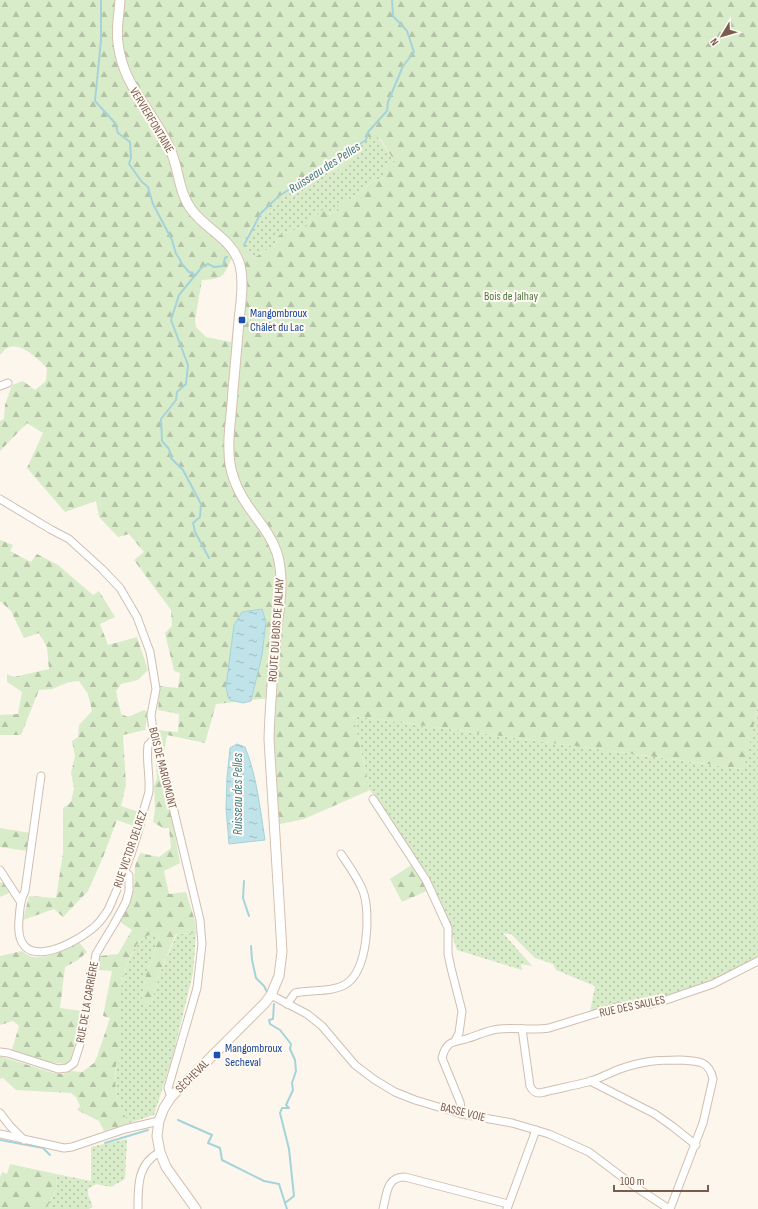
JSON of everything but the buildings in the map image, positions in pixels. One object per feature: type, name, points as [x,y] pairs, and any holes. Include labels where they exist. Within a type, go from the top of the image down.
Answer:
[{"type":"main road","name":"VERVIERFONTAINE","points":[[120,0],[117,32],[118,44],[129,82],[170,148],[182,190],[189,205],[205,224],[231,246],[240,267]]},
{"type":"main road","name":"ROUTE DU BOIS DE JALHAY","points":[[240,267],[241,293],[229,436],[230,461],[234,478],[241,495],[271,539],[277,553],[281,577],[269,713],[269,739],[282,952],[279,976],[271,995],[265,1003]]},
{"type":"main road","name":"SÈCHEVAL","points":[[159,1120],[171,1097],[265,1003]]},
{"type":"main road","points":[[159,1120],[157,1136],[160,1152],[166,1167],[196,1209]]},
{"type":"street","points":[[0,386],[8,383]]},
{"type":"street","name":"BOIS DE MARIOMONT","points":[[0,499],[44,526],[69,539],[102,569],[120,588],[136,617],[150,652],[156,689],[151,715],[154,739],[167,782],[200,920],[202,944],[197,988],[168,1088],[171,1097]]},
{"type":"street","name":"RUE VICTOR DELREZ","points":[[41,776],[25,891],[20,901],[18,927],[19,937],[25,947],[30,951],[46,952],[76,940],[93,928],[107,912],[125,872],[149,790],[147,751],[148,745],[154,739]]},
{"type":"street","points":[[373,799],[426,880],[448,928],[448,954],[462,1011],[459,1033],[455,1041],[446,1047],[442,1058],[460,1102],[462,1114]]},
{"type":"street","points":[[287,1004],[295,993],[336,988],[347,983],[355,975],[360,966],[364,953],[367,918],[364,892],[341,854]]},
{"type":"street","points":[[0,870],[20,901]]},
{"type":"street","name":"RUE DE LA CARRIÈRE","points":[[0,1052],[8,1053],[58,1069],[67,1068],[74,1063],[82,1038],[96,954],[120,913],[129,891],[129,875],[125,872]]},
{"type":"street","name":"RUE DES SAULES","points":[[455,1041],[467,1039],[484,1032],[500,1029],[539,1030],[617,1007],[651,1004],[714,984],[758,961]]},
{"type":"street","name":"BASSE VOIE","points":[[271,995],[307,1014],[322,1026],[355,1065],[375,1080],[396,1092],[415,1100],[462,1114],[512,1123],[549,1134],[588,1152],[634,1186],[669,1209]]},
{"type":"street","points":[[522,1029],[530,1086],[533,1091],[540,1093],[590,1081],[626,1067],[655,1060],[701,1062],[708,1067],[712,1073],[713,1079],[703,1123],[696,1145],[669,1209]]},
{"type":"street","points":[[590,1081],[655,1114],[696,1145]]},
{"type":"street","points":[[0,1113],[24,1140]]},
{"type":"street","points":[[0,1134],[64,1148],[72,1147],[125,1129],[159,1120]]},
{"type":"street","points":[[383,1209],[390,1183],[398,1177],[507,1206],[536,1130]]},
{"type":"street","points":[[138,1209],[139,1180],[142,1169],[149,1159],[160,1152]]},
{"type":"green space","name":"Bois de Jalhay","points":[[0,0],[758,0],[758,706],[744,769],[353,716],[370,790],[304,819],[275,825],[270,698],[251,700],[262,655],[266,622],[262,609],[243,612],[234,625],[231,655],[230,700],[236,702],[216,704],[205,743],[167,735],[161,772],[180,863],[164,871],[169,894],[186,892],[195,921],[196,933],[176,934],[159,975],[151,1005],[141,1005],[146,974],[160,935],[150,935],[142,939],[133,951],[127,966],[121,987],[121,1060],[116,1064],[115,1080],[121,1109],[129,1123],[104,1131],[99,1121],[77,1110],[80,1106],[76,1097],[71,1093],[16,1090],[3,1078],[0,1079],[0,1056],[53,1073],[63,1074],[72,1071],[82,1072],[94,1063],[97,1057],[110,1018],[103,1016],[112,971],[98,970],[100,956],[118,954],[132,930],[120,922],[132,897],[134,889],[135,866],[140,853],[159,857],[171,848],[169,828],[163,828],[153,822],[155,810],[154,786],[157,778],[154,744],[157,730],[178,732],[179,714],[158,710],[160,686],[178,688],[180,673],[174,671],[165,633],[172,626],[171,610],[134,560],[144,552],[129,534],[118,537],[99,517],[96,501],[65,512],[27,468],[43,433],[27,423],[0,451],[0,421],[4,419],[5,405],[12,385],[23,381],[35,390],[46,381],[47,368],[29,352],[18,347],[12,346],[7,348],[0,355]],"holes":[[[370,137],[379,137],[395,162],[384,166],[385,178],[373,181],[350,199],[337,204],[339,211],[328,214],[323,210],[308,221],[308,226],[279,235],[274,245],[254,258],[243,243],[250,228],[276,207],[278,198],[296,185],[300,186],[326,169],[337,171],[350,163],[352,154],[357,152],[356,145]],[[233,257],[238,272],[238,288],[231,342],[206,337],[196,327],[195,320],[202,280],[216,279],[223,275]]]},
{"type":"green space","points":[[370,137],[378,137],[395,162],[385,178],[373,181],[350,199],[337,204],[339,211],[328,214],[308,226],[279,235],[274,245],[254,258],[243,243],[250,229],[258,220],[276,207],[278,198],[296,184],[300,186],[326,169],[337,171],[352,154],[356,145]]},
{"type":"green space","points":[[0,540],[13,545],[10,551],[31,562],[37,554],[58,565],[93,595],[99,591],[115,617],[100,624],[108,645],[137,637],[148,670],[138,680],[121,684],[116,691],[121,714],[128,717],[144,710],[148,712],[145,730],[123,735],[126,785],[121,806],[139,812],[134,826],[117,820],[88,891],[63,917],[54,909],[23,920],[29,896],[56,898],[63,853],[63,808],[71,802],[74,788],[71,773],[75,756],[72,741],[78,737],[79,725],[92,711],[88,694],[79,681],[69,682],[52,689],[39,690],[21,735],[0,735],[0,715],[18,714],[22,692],[7,682],[7,674],[14,677],[49,669],[47,647],[39,633],[24,638],[11,611],[0,601]]},
{"type":"green space","points":[[758,706],[758,959],[712,981],[650,1002],[590,1012],[595,986],[556,970],[553,964],[535,958],[511,934],[503,933],[532,966],[521,964],[522,970],[457,950],[442,905],[429,878],[370,790],[353,716],[743,769]]},
{"type":"green space","points":[[0,828],[30,833],[27,851],[0,847]]},
{"type":"green space","points":[[413,864],[429,890],[402,902],[390,879]]},
{"type":"green space","points":[[3,882],[9,893],[0,897],[0,883]]},
{"type":"green space","points":[[196,933],[193,973],[173,1055],[154,1115],[129,1123],[121,1109],[115,1080],[116,1064],[121,1060],[121,987],[124,974],[130,958],[138,944],[143,939],[151,935],[160,935],[146,974],[141,1005],[151,1005],[159,975],[177,934]]},
{"type":"green space","points":[[79,942],[87,952],[78,960],[65,967],[60,1008],[82,1011],[71,1059],[65,1064],[45,1062],[12,1050],[19,1026],[13,1021],[0,1025],[0,956],[22,951],[35,957],[48,956],[69,948]]},
{"type":"green space","points":[[127,1139],[125,1179],[111,1187],[96,1184],[88,1189],[88,1195],[93,1207],[89,1209],[46,1209],[57,1189],[56,1174],[91,1181],[91,1147]]},
{"type":"green space","points":[[10,1164],[56,1174],[57,1189],[46,1209],[0,1209],[0,1177],[2,1172],[7,1174]]},
{"type":"water","points":[[262,609],[266,622],[262,655],[251,701],[243,703],[230,700],[226,686],[234,625],[242,612]]},
{"type":"water","points":[[237,744],[245,747],[249,758],[258,793],[265,840],[229,844],[226,808],[227,778],[230,748]]},
{"type":"waterway","points":[[101,0],[101,40],[95,101],[115,123],[118,133],[130,142],[131,158],[129,164],[142,182],[148,187],[153,204],[172,240],[176,254],[182,264],[189,272],[196,275]]},
{"type":"waterway","name":"Ruisseau des Pelles","points":[[244,245],[261,213],[279,196],[366,140],[368,132],[387,111],[388,102],[403,66],[414,52],[407,31],[393,16],[392,0]]},
{"type":"waterway","name":"Ruisseau des Pelles","points":[[209,558],[195,532],[193,523],[200,517],[201,504],[183,470],[171,458],[169,449],[162,441],[161,419],[176,400],[177,392],[186,384],[188,365],[171,320],[179,295],[202,267],[208,264],[214,267],[223,266],[225,258],[227,257]]},
{"type":"waterway","name":"Ruisseau des Pelles","points":[[244,881],[243,898],[249,916]]},
{"type":"waterway","name":"Ruisseau des Pelles","points":[[251,946],[256,978],[264,986],[267,992]]},
{"type":"waterway","name":"Ruisseau des Pelles","points":[[274,1004],[273,1019],[269,1020],[270,1024],[280,1030],[291,1044],[290,1049],[295,1060],[296,1071],[292,1083],[293,1090],[286,1105],[289,1108],[282,1108],[280,1113],[289,1149],[294,1196],[285,1203],[287,1209]]},
{"type":"waterway","points":[[178,1120],[212,1135],[208,1143],[220,1148],[222,1160],[264,1181],[279,1184],[285,1203]]},
{"type":"waterway","points":[[105,1143],[148,1130]]},
{"type":"waterway","points":[[0,1140],[43,1148],[50,1155]]},
{"type":"place","name":"Mangombroux Châlet du Lac","points":[[242,320]]},
{"type":"place","name":"Mangombroux Secheval","points":[[217,1055]]}]
